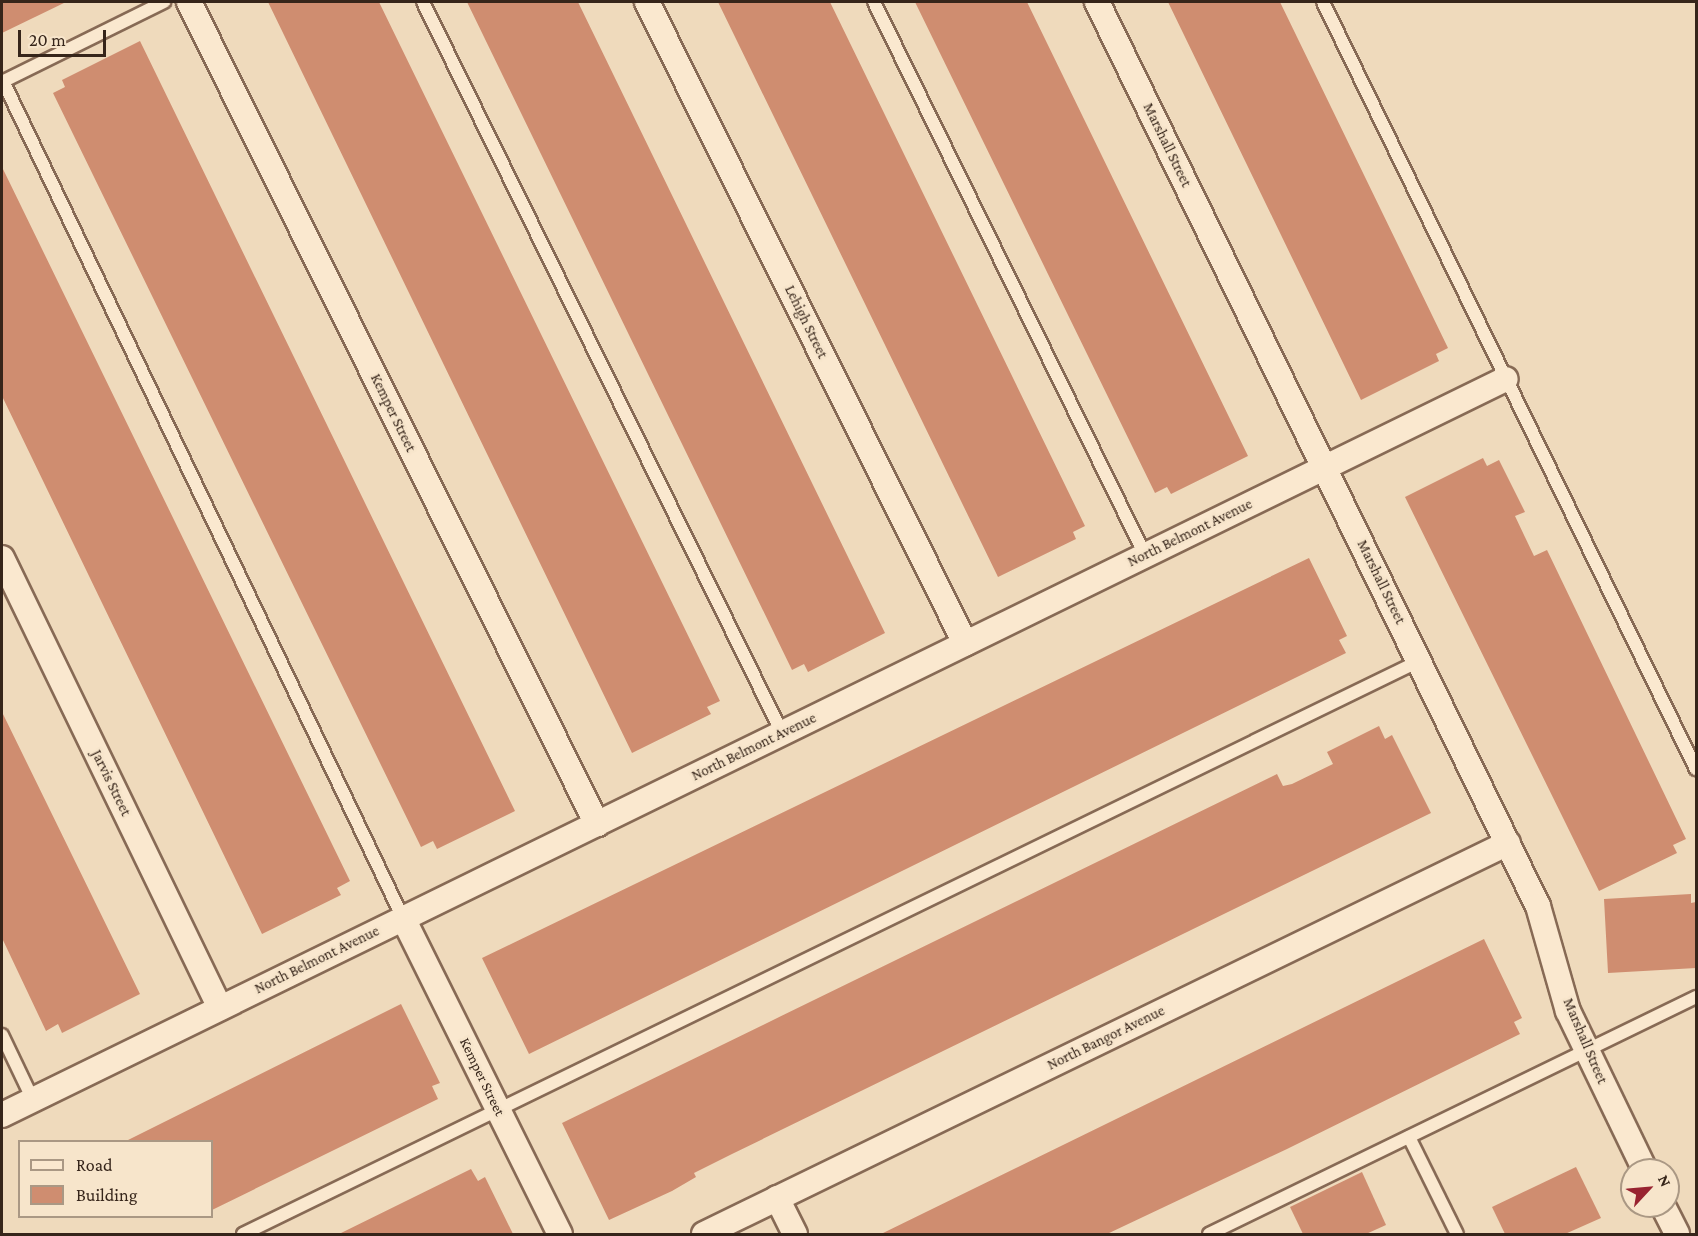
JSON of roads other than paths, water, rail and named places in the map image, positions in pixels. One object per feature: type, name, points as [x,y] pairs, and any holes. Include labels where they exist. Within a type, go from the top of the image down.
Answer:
[{"type":"street","name":"Kemper Street","points":[[189,2],[597,824]]},
{"type":"street","name":"Lehigh Street","points":[[647,2],[965,643]]},
{"type":"street","name":"Marshall Street","points":[[1097,2],[1538,906],[1568,1011],[1639,1158]]},
{"type":"street","name":"North Belmont Avenue","points":[[2,1115],[1506,379]]},
{"type":"street","name":"Jarvis Street","points":[[2,558],[220,1008]]},
{"type":"street","name":"North Bangor Avenue","points":[[704,1234],[1508,843]]},
{"type":"street","name":"Kemper Street","points":[[403,918],[560,1234]]},
{"type":"street","points":[[777,1198],[795,1234]]},
{"type":"street","points":[[1669,1218],[1677,1234]]},
{"type":"lane","points":[[164,2],[2,81],[403,918]]},
{"type":"lane","points":[[423,2],[782,733]]},
{"type":"lane","points":[[874,2],[1145,555]]},
{"type":"lane","points":[[1323,2],[1696,769]]},
{"type":"lane","points":[[243,1234],[1419,661]]},
{"type":"lane","points":[[1209,1234],[1696,998]]},
{"type":"lane","points":[[2,1035],[33,1100]]},
{"type":"lane","points":[[1409,1137],[1457,1234]]}]
